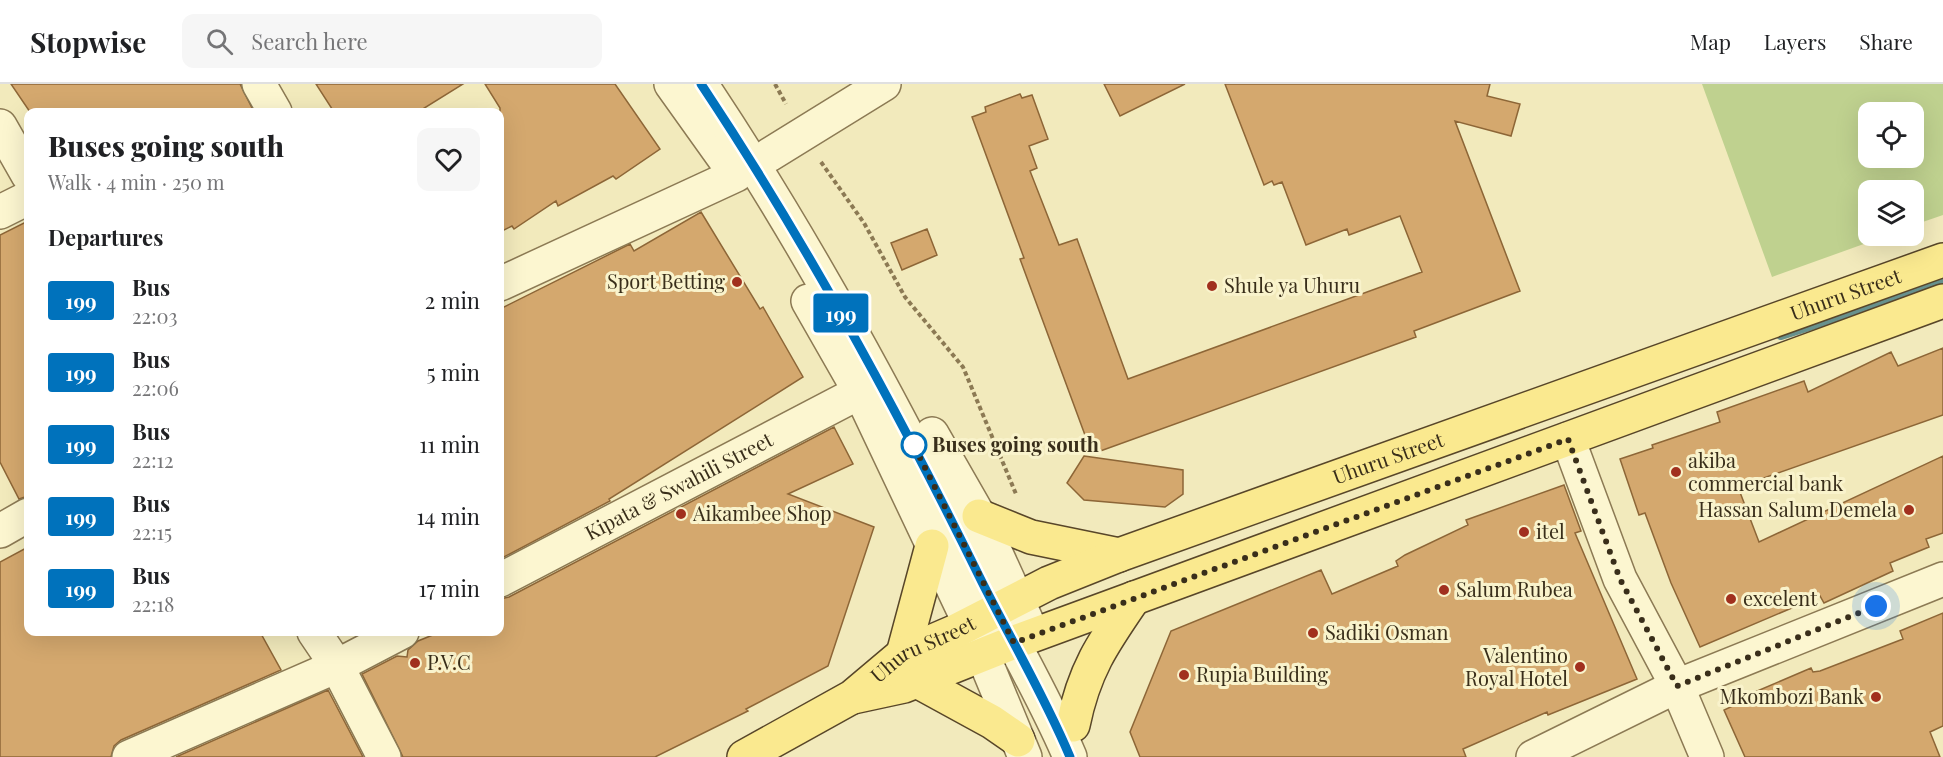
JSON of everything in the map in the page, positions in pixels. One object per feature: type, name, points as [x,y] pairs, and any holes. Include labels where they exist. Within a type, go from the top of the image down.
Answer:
[{"type":"main road","name":"Uhuru Street","points":[[744,757],[852,697],[910,668],[990,614],[1049,583],[1119,555],[1943,260]]},
{"type":"main road","name":"Uhuru Street","points":[[910,668],[1005,647],[1943,301]]},
{"type":"main road","points":[[979,516],[1031,537],[1119,555]]},
{"type":"main road","points":[[932,546],[910,668],[992,722],[1027,752]]},
{"type":"main road","points":[[1073,725],[1079,693],[1088,670],[1134,598]]},
{"type":"street","points":[[259,84],[273,108]]},
{"type":"street","points":[[670,84],[736,175],[860,392],[932,546],[990,614]]},
{"type":"street","points":[[685,84],[820,301],[990,614],[1005,647],[1027,752]]},
{"type":"street","points":[[700,84],[746,151],[873,366],[1005,647],[1070,757]]},
{"type":"street","points":[[722,84],[770,155],[979,516],[990,614]]},
{"type":"street","points":[[770,155],[884,84]]},
{"type":"street","points":[[0,126],[24,168]]},
{"type":"street","points":[[504,282],[736,175]]},
{"type":"street","points":[[0,212],[24,200]]},
{"type":"street","name":"Kipata & Swahili Street","points":[[504,578],[860,392]]},
{"type":"street","points":[[1568,439],[1620,579],[1677,686],[1707,757]]},
{"type":"street","points":[[0,531],[24,517]]},
{"type":"street","points":[[1533,757],[1677,686],[1943,579]]},
{"type":"street","points":[[317,636],[337,666],[384,757]]},
{"type":"street","points":[[129,757],[337,666],[394,636]]},
{"type":"street","points":[[1005,647],[1073,725],[1087,757]]},
{"type":"path","points":[[775,84],[803,135],[864,223],[905,297],[963,367],[1031,537]]},
{"type":"green space","points":[[1702,84],[1943,84],[1943,215],[1924,222],[1924,180],[1858,180],[1858,246],[1772,277]]},
{"type":"building","points":[[11,84],[240,84],[252,108],[27,108]]},
{"type":"building","points":[[316,84],[463,84],[424,108],[331,108]]},
{"type":"building","points":[[485,84],[615,84],[660,149],[616,179],[613,176],[558,206],[556,201],[514,229],[512,226],[504,230],[504,108],[500,108]]},
{"type":"building","points":[[1104,84],[1185,84],[1120,116]]},
{"type":"building","points":[[1225,84],[1490,84],[1487,96],[1520,104],[1511,136],[1455,121],[1520,291],[1414,331],[1416,337],[1092,454],[1020,259],[1024,258],[972,117],[986,112],[985,107],[1020,94],[1022,98],[1032,95],[1048,139],[1029,146],[1037,168],[1030,171],[1059,245],[1077,239],[1128,379],[1422,272],[1400,216],[1349,235],[1347,229],[1306,245],[1282,182],[1274,185],[1272,181],[1264,185]]},
{"type":"building","points":[[701,212],[760,309],[763,307],[803,377],[609,499],[610,501],[504,557],[504,307],[630,244],[634,251]]},
{"type":"building","points":[[24,223],[24,497],[19,499],[0,462],[0,235]]},
{"type":"building","points":[[927,229],[937,255],[902,270],[891,243]]},
{"type":"building","points":[[1943,348],[1943,415],[1738,487],[1759,542],[1943,456],[1943,533],[1926,539],[1929,547],[1890,563],[1893,571],[1824,603],[1820,596],[1700,647],[1671,583],[1645,513],[1639,515],[1620,459],[1653,448],[1652,445],[1720,422],[1717,412],[1804,381],[1808,392],[1891,352],[1898,366]]},
{"type":"building","points":[[834,427],[853,464],[788,494],[874,527],[828,666],[746,709],[748,711],[655,757],[403,757],[362,674],[397,656],[407,657],[408,650],[418,641],[430,636],[504,636],[504,598]]},
{"type":"building","points":[[1084,456],[1183,470],[1183,494],[1165,507],[1084,500],[1067,483]]},
{"type":"building","points":[[1564,485],[1581,531],[1575,533],[1637,679],[1548,715],[1547,712],[1463,749],[1466,757],[1140,757],[1130,732],[1171,631],[1321,570],[1332,594],[1398,566],[1396,561],[1405,555],[1468,525],[1466,520]]},
{"type":"building","points":[[24,549],[24,636],[262,636],[281,670],[121,740],[114,746],[111,757],[0,757],[0,562]]},
{"type":"building","points":[[1943,613],[1943,726],[1930,732],[1940,757],[1745,757],[1724,710],[1756,695],[1755,692],[1811,668],[1813,672],[1820,671],[1903,639],[1900,631]]},
{"type":"building","points":[[328,690],[363,757],[176,757]]},
{"type":"waterway","points":[[1781,335],[1943,283]]},
{"type":"bus line","name":"199","points":[[701,84],[746,151],[873,366],[996,610],[1011,634],[1070,757]]},
{"type":"place","name":"Sport Betting","points":[[737,282]]},
{"type":"place","name":"Shule ya Uhuru","points":[[1212,286]]},
{"type":"place","name":"Buses going south","points":[[914,445]]},
{"type":"place","name":"akiba commercial bank","points":[[1676,472]]},
{"type":"place","name":"Hassan Salum Demela","points":[[1909,510]]},
{"type":"place","name":"Aikambee Shop","points":[[681,514]]},
{"type":"place","name":"itel","points":[[1524,532]]},
{"type":"place","name":"Salum Rubea","points":[[1444,590]]},
{"type":"place","name":"excelent","points":[[1731,599]]},
{"type":"place","name":"Sadiki Osman","points":[[1313,633]]},
{"type":"place","name":"P.V.C","points":[[415,663]]},
{"type":"place","name":"Valentino Royal Hotel","points":[[1580,667]]},
{"type":"place","name":"Rupia Building","points":[[1184,675]]},
{"type":"place","name":"Mkombozi Bank","points":[[1876,697]]},
{"type":"route","points":[[914,445],[912,442],[1014,643],[1568,439],[1620,579],[1677,686],[1876,606]]}]
